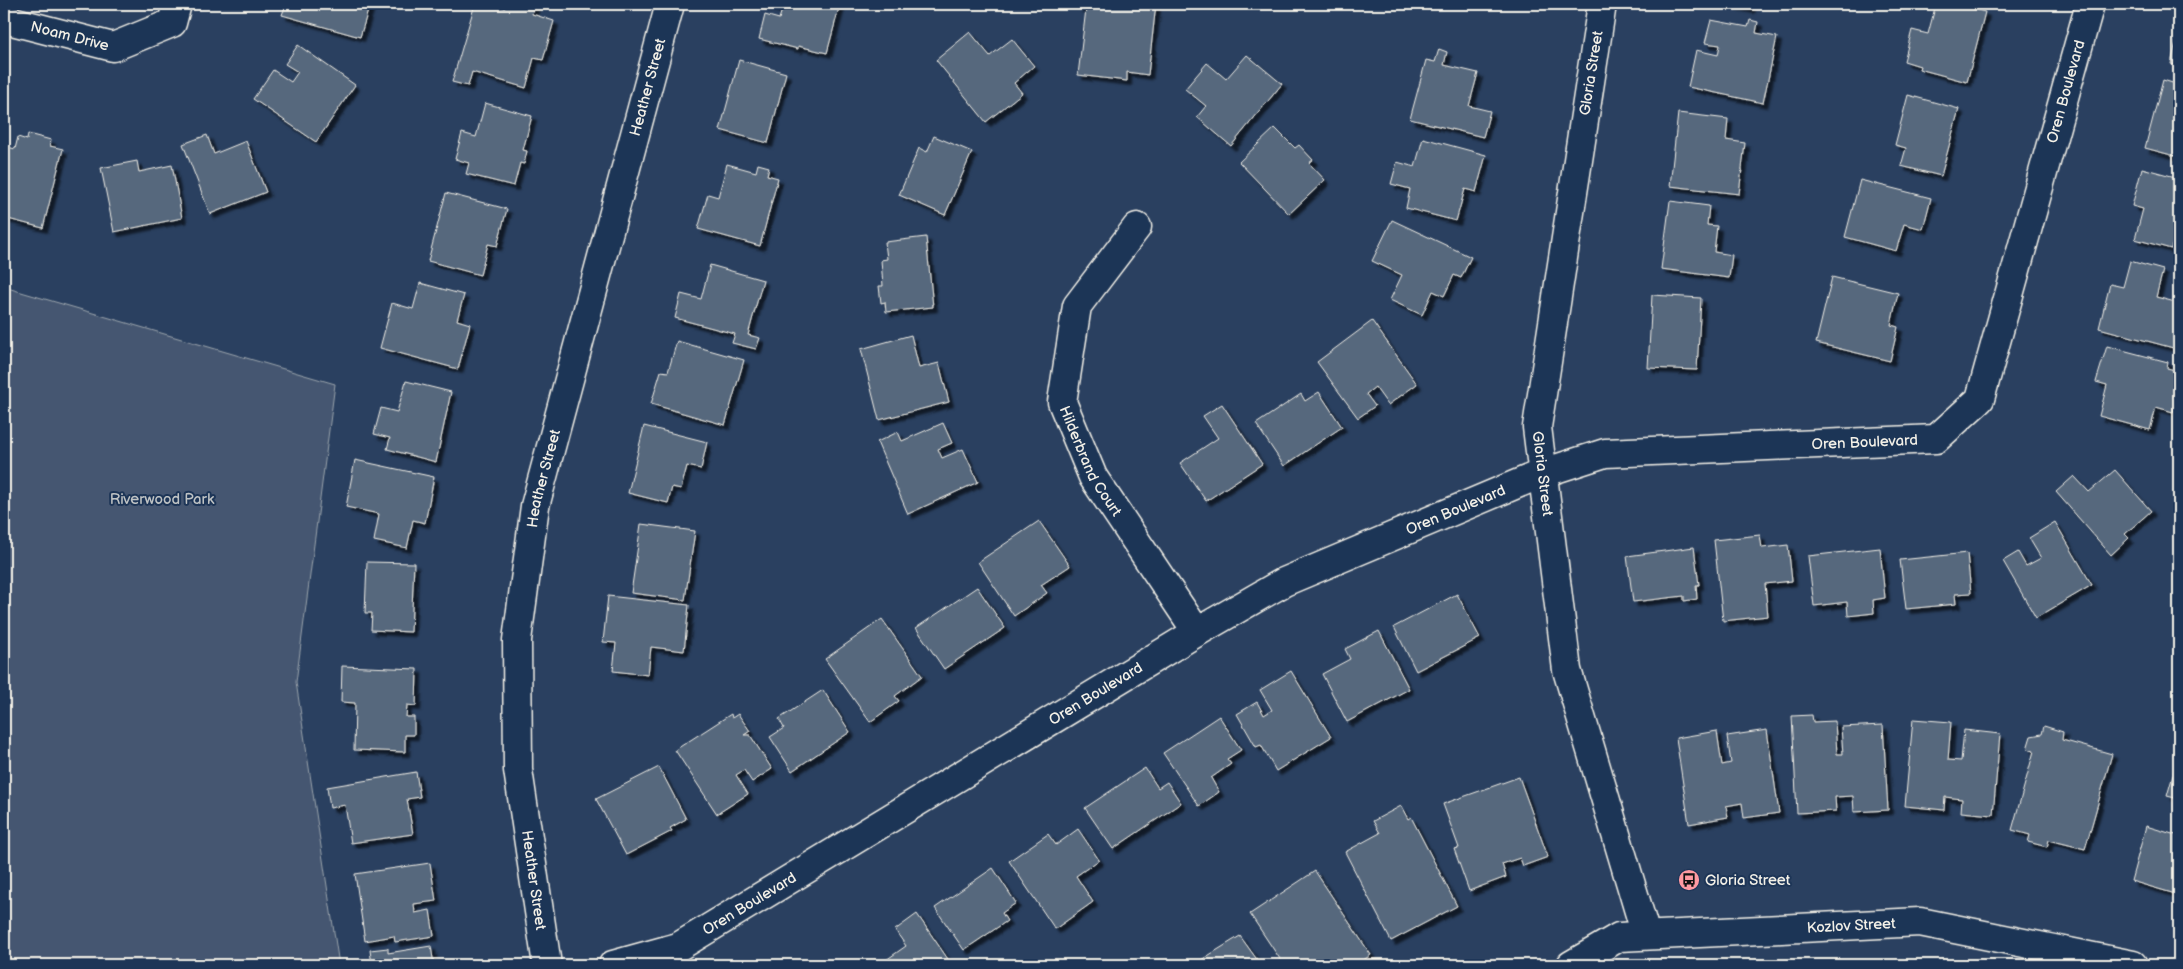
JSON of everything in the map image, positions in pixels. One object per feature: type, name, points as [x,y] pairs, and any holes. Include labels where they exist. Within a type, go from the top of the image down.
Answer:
[{"type":"street","name":"Noam Drive","points":[[4,19],[113,47],[172,23],[177,4]]},
{"type":"street","name":"Heather Street","points":[[547,965],[518,770],[517,640],[535,506],[670,4]]},
{"type":"street","name":"Gloria Street","points":[[1602,4],[1537,427],[1567,670],[1646,935]]},
{"type":"street","name":"Oren Boulevard","points":[[613,965],[678,947],[1197,632],[1284,582],[1543,473],[1605,453],[1936,439],[1980,399],[2090,4]]},
{"type":"street","name":"Hilderbrand Court","points":[[1137,227],[1077,306],[1062,402],[1093,477],[1197,632]]},
{"type":"street","name":"Kozlov Street","points":[[1571,965],[1619,938],[1646,935],[1920,922],[2133,965]]},
{"type":"green space","name":"Riverwood Park","points":[[4,287],[335,384],[296,682],[339,965],[4,965]]},
{"type":"building","points":[[286,4],[370,4],[360,37],[282,15]]},
{"type":"building","points":[[475,4],[491,4],[505,8],[506,4],[535,4],[532,14],[554,21],[543,60],[534,58],[526,88],[472,72],[468,86],[452,82]]},
{"type":"building","points":[[760,4],[840,4],[827,53],[798,46],[798,49],[759,39],[765,15],[779,19],[782,10]]},
{"type":"building","points":[[1079,4],[1156,4],[1148,75],[1127,72],[1127,81],[1078,75],[1086,9],[1078,8]]},
{"type":"building","points":[[1728,4],[1751,4],[1750,9]]},
{"type":"building","points":[[1936,4],[1954,4],[1985,12],[1967,82],[1919,69],[1920,66],[1904,61],[1912,30],[1928,34]]},
{"type":"building","points":[[1711,20],[1748,27],[1750,20],[1758,22],[1756,33],[1777,37],[1763,103],[1688,87],[1696,50],[1718,55],[1720,45],[1705,43]]},
{"type":"building","points":[[2179,28],[2179,66],[2171,64]]},
{"type":"building","points":[[970,32],[990,56],[1012,39],[1034,66],[1014,83],[1022,93],[986,122],[936,60]]},
{"type":"building","points":[[298,45],[355,85],[316,142],[253,99],[273,70],[291,82],[298,72],[285,64]]},
{"type":"building","points":[[1439,49],[1447,52],[1444,65],[1478,73],[1469,106],[1490,111],[1483,137],[1410,119],[1426,60],[1435,62]]},
{"type":"building","points":[[1247,55],[1282,84],[1231,146],[1197,117],[1206,106],[1185,89],[1207,63],[1226,79]]},
{"type":"building","points":[[739,60],[786,73],[768,143],[720,130]]},
{"type":"building","points":[[2163,80],[2179,85],[2179,157],[2145,148]]},
{"type":"building","points":[[1908,95],[1959,109],[1941,176],[1901,166],[1906,148],[1895,145]]},
{"type":"building","points":[[485,103],[532,116],[523,150],[527,151],[524,164],[520,163],[514,186],[466,174],[469,163],[455,159],[462,133],[476,137]]},
{"type":"building","points":[[1678,113],[1728,119],[1726,140],[1745,143],[1739,194],[1670,186]]},
{"type":"building","points":[[1275,128],[1295,148],[1299,145],[1313,160],[1309,163],[1325,180],[1289,214],[1239,162]]},
{"type":"building","points":[[28,134],[51,140],[50,146],[63,149],[43,228],[4,218],[4,196],[7,182],[4,181],[4,146],[15,149],[18,137],[27,140]]},
{"type":"building","points":[[207,135],[214,154],[246,141],[266,192],[210,214],[183,144]]},
{"type":"building","points":[[934,136],[972,152],[945,215],[899,195],[919,148],[927,152]]},
{"type":"building","points":[[1423,138],[1486,155],[1476,192],[1465,189],[1456,221],[1406,208],[1410,189],[1391,184],[1397,162],[1415,167]]},
{"type":"building","points":[[137,161],[139,172],[172,165],[182,218],[114,232],[101,168]]},
{"type":"building","points":[[727,164],[756,172],[758,164],[769,167],[767,175],[778,178],[760,246],[698,229],[708,194],[718,197]]},
{"type":"building","points":[[2142,168],[2179,178],[2179,247],[2172,245],[2171,249],[2135,239],[2143,209],[2132,206]]},
{"type":"building","points":[[1860,180],[1931,198],[1923,229],[1904,224],[1896,251],[1845,237]]},
{"type":"building","points":[[446,193],[507,209],[497,246],[488,244],[480,275],[428,261]]},
{"type":"building","points":[[1670,201],[1709,206],[1707,225],[1717,226],[1714,252],[1732,255],[1729,278],[1661,269]]},
{"type":"building","points":[[1392,220],[1471,257],[1461,278],[1454,275],[1444,296],[1433,291],[1422,315],[1390,300],[1402,275],[1372,261]]},
{"type":"building","points":[[926,237],[933,307],[886,312],[885,302],[881,303],[879,286],[883,286],[881,260],[887,259],[885,242]]},
{"type":"building","points":[[2130,261],[2163,270],[2156,297],[2179,303],[2179,339],[2177,349],[2099,328],[2110,284],[2123,287]]},
{"type":"building","points":[[710,265],[763,280],[748,335],[760,338],[756,349],[732,343],[735,334],[675,318],[681,294],[701,299]]},
{"type":"building","points":[[1832,277],[1898,293],[1891,325],[1898,327],[1890,361],[1816,343]]},
{"type":"building","points":[[420,283],[464,295],[457,320],[470,324],[458,369],[380,348],[392,303],[413,309]]},
{"type":"building","points":[[1652,295],[1701,298],[1697,370],[1648,368]]},
{"type":"building","points":[[1372,321],[1417,384],[1388,405],[1375,387],[1366,394],[1375,406],[1358,418],[1317,362]]},
{"type":"building","points":[[911,335],[919,368],[939,363],[949,402],[879,420],[861,349]]},
{"type":"building","points":[[677,341],[744,360],[725,425],[651,404],[661,371],[668,372]]},
{"type":"building","points":[[2107,346],[2168,362],[2167,368],[2179,371],[2179,389],[2173,412],[2156,407],[2150,430],[2099,416],[2107,385],[2096,382]]},
{"type":"building","points":[[406,381],[451,392],[436,462],[387,449],[390,438],[374,434],[381,408],[397,412]]},
{"type":"building","points":[[1319,392],[1342,427],[1284,466],[1256,424],[1301,394],[1305,401]]},
{"type":"building","points":[[1222,404],[1262,464],[1206,501],[1180,463],[1218,438],[1203,416]]},
{"type":"building","points":[[943,423],[952,443],[938,449],[942,458],[963,449],[978,482],[908,514],[877,442],[898,432],[902,441]]},
{"type":"building","points":[[644,426],[707,442],[701,469],[687,466],[681,489],[672,487],[668,503],[628,493]]},
{"type":"building","points":[[355,460],[434,477],[425,523],[413,520],[407,548],[374,541],[379,514],[346,507]]},
{"type":"building","points":[[2115,470],[2151,511],[2125,534],[2129,538],[2111,555],[2056,492],[2074,476],[2089,492]]},
{"type":"building","points":[[1039,521],[1070,566],[1041,585],[1047,593],[1014,616],[978,562]]},
{"type":"building","points":[[2055,522],[2092,585],[2036,618],[2003,561],[2018,552],[2026,566],[2041,558],[2029,538]]},
{"type":"building","points":[[641,524],[695,531],[685,600],[631,593]]},
{"type":"building","points":[[1760,535],[1762,548],[1788,545],[1792,581],[1765,584],[1768,616],[1723,621],[1714,540]]},
{"type":"building","points":[[1694,547],[1699,585],[1696,585],[1697,599],[1684,601],[1684,596],[1633,602],[1627,556]]},
{"type":"building","points":[[1880,548],[1885,598],[1873,600],[1874,613],[1848,616],[1847,602],[1814,606],[1808,556]]},
{"type":"building","points":[[1967,553],[1971,593],[1955,594],[1956,604],[1906,609],[1900,560]]},
{"type":"building","points":[[367,562],[414,563],[411,632],[371,630],[372,613],[365,613]]},
{"type":"building","points":[[977,587],[1005,628],[944,669],[916,628]]},
{"type":"building","points":[[1457,594],[1480,638],[1416,671],[1394,627]]},
{"type":"building","points":[[608,596],[689,605],[684,651],[651,647],[648,675],[613,671],[616,643],[603,642]]},
{"type":"building","points":[[882,619],[922,676],[895,696],[899,701],[870,722],[825,659]]},
{"type":"building","points":[[1379,631],[1409,689],[1347,722],[1322,674],[1350,659],[1345,649]]},
{"type":"building","points":[[342,666],[417,669],[416,706],[407,705],[406,717],[414,717],[414,735],[405,735],[405,752],[354,750],[355,703],[341,702]]},
{"type":"building","points":[[1291,671],[1331,737],[1276,771],[1261,745],[1256,747],[1237,714],[1257,702],[1264,715],[1272,710],[1260,690]]},
{"type":"building","points":[[823,690],[850,732],[792,771],[770,737],[784,728],[779,719]]},
{"type":"building","points":[[731,714],[732,718],[738,714],[750,731],[744,735],[750,735],[772,769],[752,782],[744,770],[736,775],[748,794],[717,814],[675,750]]},
{"type":"building","points":[[1812,715],[1813,722],[1835,721],[1837,754],[1843,754],[1841,727],[1883,725],[1888,810],[1854,812],[1853,796],[1835,797],[1836,811],[1797,813],[1792,716]]},
{"type":"building","points":[[1219,716],[1241,750],[1227,759],[1231,764],[1211,778],[1219,792],[1199,806],[1163,753]]},
{"type":"building","points":[[1913,719],[1951,722],[1948,760],[1961,761],[1964,730],[2000,734],[1993,815],[1961,812],[1962,799],[1945,797],[1944,810],[1905,806]]},
{"type":"building","points":[[2044,726],[2063,732],[2062,740],[2112,754],[2085,849],[2049,840],[2047,847],[2028,842],[2030,835],[2012,830],[2034,751],[2027,749],[2031,736],[2042,734]]},
{"type":"building","points":[[1767,730],[1779,813],[1744,818],[1742,803],[1726,806],[1728,817],[1689,824],[1676,738],[1717,731],[1722,765],[1731,763],[1727,736]]},
{"type":"building","points":[[659,767],[686,819],[670,828],[672,831],[626,855],[596,799]]},
{"type":"building","points":[[1145,768],[1158,788],[1167,782],[1181,803],[1113,849],[1085,808]]},
{"type":"building","points":[[2175,768],[2179,769],[2179,799],[2167,796]]},
{"type":"building","points":[[416,772],[420,797],[407,799],[413,834],[351,843],[345,805],[330,808],[327,787]]},
{"type":"building","points":[[1519,777],[1548,857],[1523,866],[1520,858],[1502,864],[1506,877],[1469,891],[1454,849],[1459,848],[1443,804]]},
{"type":"building","points":[[1401,806],[1408,819],[1411,817],[1457,906],[1391,941],[1345,852],[1380,833],[1373,821]]},
{"type":"building","points":[[2146,826],[2179,836],[2179,895],[2131,881]]},
{"type":"building","points":[[1078,829],[1099,860],[1076,876],[1093,902],[1055,929],[1009,861],[1048,834],[1056,845]]},
{"type":"building","points":[[430,863],[436,901],[414,904],[415,913],[430,910],[434,936],[395,942],[394,936],[365,941],[355,874]]},
{"type":"building","points":[[993,868],[1016,903],[1002,913],[1007,921],[964,950],[935,908]]},
{"type":"building","points":[[1315,871],[1371,955],[1356,965],[1284,965],[1250,914]]},
{"type":"building","points":[[917,914],[952,965],[879,965],[906,946],[895,930]]},
{"type":"building","points":[[1240,936],[1261,965],[1193,965]]},
{"type":"building","points":[[431,946],[434,965],[372,965],[370,950],[388,948],[388,953]]},
{"type":"place","name":"Gloria Street","points":[[1689,880]]}]
